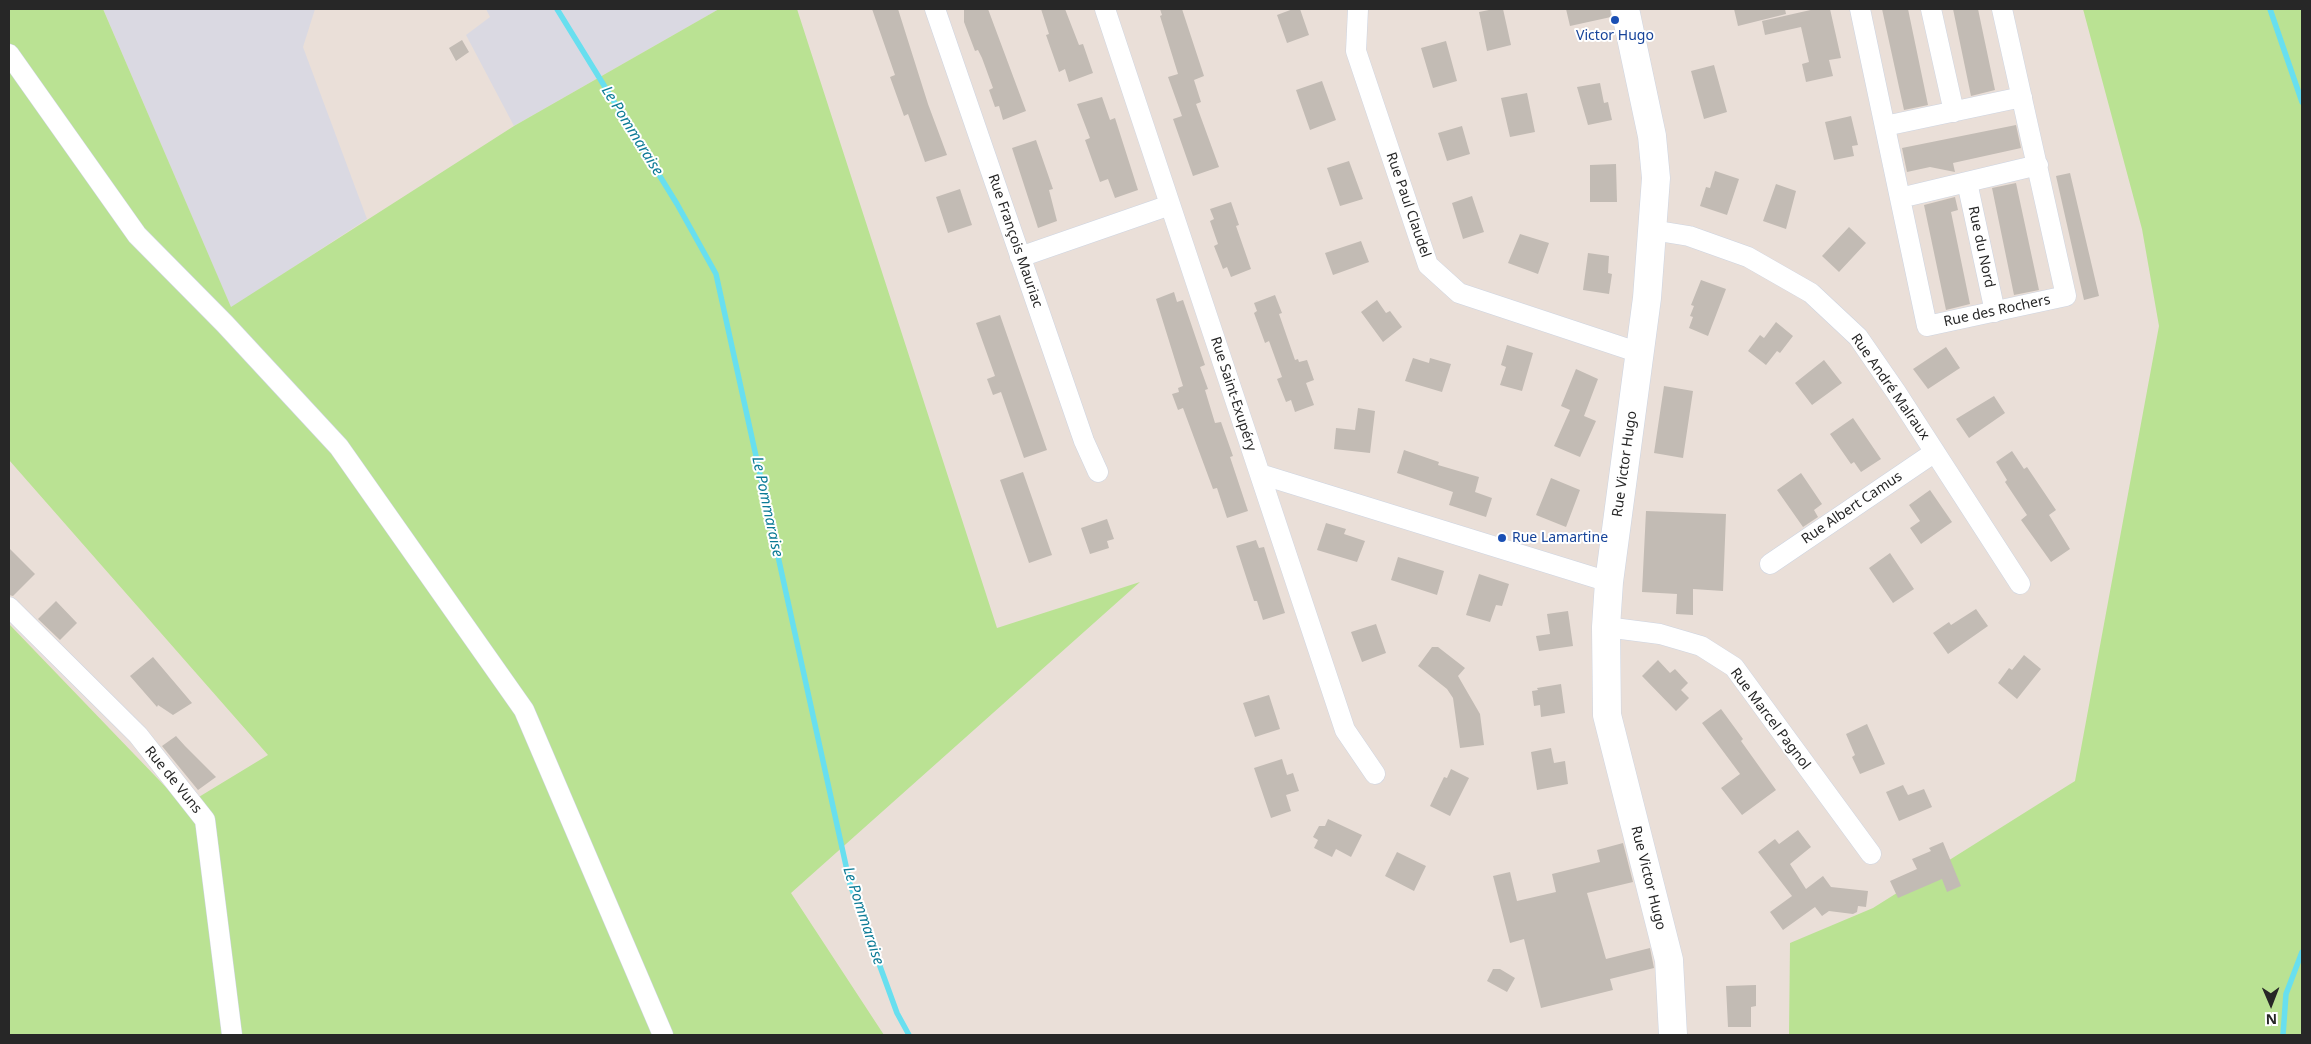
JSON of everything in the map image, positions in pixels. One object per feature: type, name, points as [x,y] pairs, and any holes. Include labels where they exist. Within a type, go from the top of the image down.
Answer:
[{"type":"street","name":"Rue François Mauriac","points":[[935,9],[1084,441],[1098,472]]},
{"type":"street","name":"Rue Saint-Exupéry","points":[[1105,9],[1346,730],[1375,774]]},
{"type":"street","name":"Rue Paul Claudel","points":[[1358,9],[1356,51],[1428,265],[1458,293],[1640,353]]},
{"type":"street","name":"Rue Victor Hugo","points":[[1625,9],[1652,136],[1656,178],[1647,298],[1609,582],[1606,627],[1607,715],[1669,960],[1673,1035]]},
{"type":"street","name":"Rue des Rochers","points":[[1860,9],[1927,326],[2066,296],[2002,9]]},
{"type":"street","points":[[1931,9],[1954,112]]},
{"type":"street","points":[[9,54],[137,235],[225,324],[338,447],[524,710],[663,1035]]},
{"type":"street","points":[[1884,126],[2022,97]]},
{"type":"street","points":[[1900,198],[2038,166]]},
{"type":"street","name":"Rue du Nord","points":[[1967,182],[1995,312]]},
{"type":"street","points":[[1020,257],[1170,205]]},
{"type":"street","name":"Rue André Malraux","points":[[1652,230],[1689,236],[1748,258],[1811,293],[1858,337],[2020,584]]},
{"type":"street","name":"Rue Albert Camus","points":[[1770,564],[1935,452]]},
{"type":"street","points":[[1260,474],[1609,582]]},
{"type":"street","name":"Rue de Vuns","points":[[9,607],[138,735],[205,820],[232,1035]]},
{"type":"street","name":"Rue Marcel Pagnol","points":[[1606,627],[1660,634],[1701,646],[1734,668],[1871,854]]},
{"type":"shaded area","points":[[103,9],[315,9],[303,47],[367,219],[231,308]]},
{"type":"shaded area","points":[[486,9],[719,9],[514,126],[466,35],[490,17]]},
{"type":"green space","points":[[9,9],[103,9],[231,307],[514,126],[719,9],[797,9],[997,628],[1140,582],[791,893],[884,1035],[9,1035],[9,624],[184,806],[268,755],[9,460]]},
{"type":"green space","points":[[2083,9],[2302,9],[2302,1035],[1789,1035],[1790,943],[1873,908],[2075,781],[2159,326],[2142,229]]},
{"type":"building","points":[[872,9],[898,9],[928,104],[947,155],[925,162],[908,114],[904,116],[890,77],[895,75]]},
{"type":"building","points":[[964,9],[988,9],[1026,111],[1003,120],[999,106],[995,107],[989,90],[993,88],[982,58],[978,50],[975,51],[964,22]]},
{"type":"building","points":[[1041,9],[1065,9],[1079,45],[1083,44],[1093,73],[1069,82],[1065,69],[1059,72],[1046,35],[1049,34]]},
{"type":"building","points":[[1160,9],[1182,9],[1204,76],[1194,80],[1201,102],[1196,104],[1219,167],[1193,176],[1173,119],[1182,116],[1168,77],[1178,74],[1160,16],[1162,15]]},
{"type":"building","points":[[1293,9],[1300,9],[1309,35],[1287,43],[1277,15]]},
{"type":"building","points":[[1503,9],[1511,45],[1487,51],[1479,12]]},
{"type":"building","points":[[1566,9],[1610,9],[1611,17],[1570,26]]},
{"type":"building","points":[[1734,9],[1785,9],[1786,14],[1738,26]]},
{"type":"building","points":[[1815,9],[1830,9],[1841,58],[1829,60],[1833,76],[1806,82],[1802,64],[1809,62],[1801,27],[1765,35],[1762,21]]},
{"type":"building","points":[[1882,9],[1908,9],[1928,105],[1904,110]]},
{"type":"building","points":[[1953,9],[1978,9],[1995,90],[1971,96]]},
{"type":"building","points":[[462,40],[469,52],[456,61],[449,48]]},
{"type":"building","points":[[1446,41],[1457,81],[1433,88],[1421,48]]},
{"type":"building","points":[[1714,65],[1727,112],[1704,119],[1691,71]]},
{"type":"building","points":[[1322,81],[1336,120],[1310,130],[1296,90]]},
{"type":"building","points":[[1600,83],[1604,103],[1608,102],[1612,120],[1588,125],[1577,87]]},
{"type":"building","points":[[1527,93],[1535,132],[1510,137],[1501,98]]},
{"type":"building","points":[[1102,97],[1110,120],[1115,118],[1138,190],[1115,198],[1108,179],[1100,182],[1085,140],[1090,138],[1077,104]]},
{"type":"building","points":[[1851,116],[1858,145],[1852,146],[1854,156],[1834,160],[1825,122]]},
{"type":"building","points":[[2016,125],[2021,148],[1953,163],[1955,172],[1930,167],[1907,172],[1902,148]]},
{"type":"building","points":[[1462,126],[1470,154],[1447,161],[1438,133]]},
{"type":"building","points":[[1036,140],[1053,189],[1049,190],[1057,221],[1038,228],[1012,148]]},
{"type":"building","points":[[1349,161],[1363,199],[1340,206],[1327,168]]},
{"type":"building","points":[[1616,164],[1617,202],[1590,202],[1590,165]]},
{"type":"building","points":[[1715,171],[1739,179],[1727,215],[1700,206],[1706,187],[1710,188]]},
{"type":"building","points":[[2070,173],[2099,296],[2084,300],[2056,176]]},
{"type":"building","points":[[2016,183],[2039,290],[2014,295],[1992,188]]},
{"type":"building","points":[[1776,184],[1796,191],[1786,229],[1763,221]]},
{"type":"building","points":[[960,189],[972,225],[948,233],[936,197]]},
{"type":"building","points":[[1472,196],[1484,232],[1463,239],[1452,203]]},
{"type":"building","points":[[1955,197],[1958,210],[1951,212],[1970,304],[1946,310],[1924,205]]},
{"type":"building","points":[[1231,202],[1239,225],[1236,226],[1251,269],[1231,277],[1227,267],[1223,269],[1214,246],[1218,244],[1210,221],[1214,219],[1210,209]]},
{"type":"building","points":[[1849,227],[1866,243],[1839,272],[1822,256]]},
{"type":"building","points":[[1520,234],[1549,243],[1538,274],[1508,263]]},
{"type":"building","points":[[1361,241],[1369,262],[1333,275],[1325,253]]},
{"type":"building","points":[[1588,253],[1609,256],[1608,273],[1612,274],[1609,294],[1583,290]]},
{"type":"building","points":[[1701,280],[1726,289],[1708,336],[1689,328],[1693,317],[1690,316],[1694,306],[1691,305]]},
{"type":"building","points":[[1174,292],[1177,302],[1183,300],[1205,365],[1200,367],[1208,389],[1205,390],[1215,423],[1221,422],[1233,456],[1230,457],[1248,511],[1227,518],[1217,488],[1213,489],[1183,408],[1178,410],[1172,394],[1179,392],[1178,388],[1183,386],[1156,299]]},
{"type":"building","points":[[1275,295],[1282,313],[1279,314],[1295,360],[1298,359],[1299,362],[1307,360],[1314,380],[1306,383],[1314,405],[1295,412],[1291,400],[1286,402],[1277,379],[1282,377],[1269,341],[1265,343],[1254,313],[1257,311],[1254,303]]},
{"type":"building","points":[[1377,300],[1386,313],[1390,311],[1402,327],[1383,342],[1361,312]]},
{"type":"building","points":[[1000,315],[1047,450],[1024,458],[1001,392],[993,395],[987,379],[995,376],[976,323]]},
{"type":"building","points":[[1776,322],[1793,336],[1780,353],[1777,351],[1766,365],[1748,351],[1760,335],[1764,338]]},
{"type":"building","points":[[1507,345],[1533,353],[1522,391],[1500,385],[1506,367],[1501,365]]},
{"type":"building","points":[[1946,347],[1960,368],[1928,389],[1913,369]]},
{"type":"building","points":[[1413,358],[1429,363],[1430,358],[1451,364],[1442,392],[1405,381]]},
{"type":"building","points":[[1824,360],[1842,383],[1812,405],[1795,383]]},
{"type":"building","points":[[1576,369],[1598,379],[1584,416],[1596,421],[1580,457],[1554,446],[1570,410],[1561,406]]},
{"type":"building","points":[[1664,386],[1693,391],[1683,458],[1654,453]]},
{"type":"building","points":[[1994,396],[2005,413],[1969,438],[1956,419]]},
{"type":"building","points":[[1358,408],[1375,411],[1370,453],[1334,449],[1336,428],[1355,430]]},
{"type":"building","points":[[1853,418],[1881,459],[1861,472],[1854,462],[1851,464],[1830,434]]},
{"type":"building","points":[[1404,450],[1439,462],[1438,465],[1479,477],[1475,492],[1492,498],[1486,517],[1449,505],[1453,492],[1397,473]]},
{"type":"building","points":[[2012,451],[2024,469],[2027,467],[2056,510],[2049,515],[2070,549],[2051,562],[2021,520],[2027,515],[2005,482],[2007,480],[1996,462]]},
{"type":"building","points":[[1023,472],[1052,555],[1029,563],[1000,480]]},
{"type":"building","points":[[1801,473],[1822,504],[1814,510],[1818,517],[1803,527],[1777,490]]},
{"type":"building","points":[[1551,478],[1580,490],[1566,527],[1536,515]]},
{"type":"building","points":[[1930,490],[1952,522],[1921,544],[1910,528],[1920,521],[1909,505]]},
{"type":"building","points":[[1646,511],[1726,514],[1723,591],[1693,589],[1693,615],[1676,614],[1677,594],[1642,592]]},
{"type":"building","points":[[1107,519],[1114,539],[1107,541],[1109,548],[1090,554],[1081,528]]},
{"type":"building","points":[[1326,523],[1346,529],[1344,534],[1365,541],[1357,562],[1317,550]]},
{"type":"building","points":[[1256,540],[1259,548],[1264,547],[1285,613],[1263,620],[1257,601],[1254,601],[1236,546]]},
{"type":"building","points":[[9,548],[35,574],[13,596],[9,595]]},
{"type":"building","points":[[1890,553],[1914,589],[1893,603],[1869,568]]},
{"type":"building","points":[[1398,557],[1444,571],[1437,595],[1391,580]]},
{"type":"building","points":[[1479,574],[1509,584],[1502,606],[1496,605],[1490,622],[1466,615]]},
{"type":"building","points":[[56,601],[77,623],[60,640],[38,619]]},
{"type":"building","points":[[1976,609],[1988,626],[1948,654],[1933,633],[1949,622],[1951,625]]},
{"type":"building","points":[[1568,611],[1573,646],[1539,651],[1536,636],[1550,634],[1547,614]]},
{"type":"building","points":[[1376,624],[1386,653],[1362,662],[1351,632]]},
{"type":"building","points":[[1432,647],[1438,647],[1465,668],[1458,676],[1480,714],[1484,745],[1460,748],[1453,698],[1447,689],[1418,666]]},
{"type":"building","points":[[2024,655],[2041,669],[2017,699],[1998,683],[2009,668],[2012,670]]},
{"type":"building","points":[[153,657],[192,703],[173,715],[158,705],[157,707],[130,676]]},
{"type":"building","points":[[1658,660],[1670,673],[1675,669],[1688,683],[1681,690],[1689,698],[1676,711],[1642,676]]},
{"type":"building","points":[[1561,684],[1565,713],[1541,717],[1540,705],[1534,706],[1532,691],[1538,690],[1537,688]]},
{"type":"building","points":[[1269,695],[1280,729],[1255,737],[1243,703]]},
{"type":"building","points":[[1721,709],[1776,790],[1742,815],[1721,788],[1740,774],[1702,723]]},
{"type":"building","points":[[1867,724],[1885,764],[1860,774],[1852,757],[1855,755],[1846,734]]},
{"type":"building","points":[[176,736],[216,777],[198,790],[162,746]]},
{"type":"building","points":[[1551,748],[1554,763],[1565,761],[1568,784],[1537,790],[1531,752]]},
{"type":"building","points":[[1282,759],[1287,775],[1293,773],[1299,791],[1286,795],[1291,811],[1271,818],[1254,768]]},
{"type":"building","points":[[1451,769],[1469,778],[1450,816],[1430,806],[1444,777],[1447,778]]},
{"type":"building","points":[[1903,785],[1908,795],[1924,789],[1932,807],[1899,821],[1886,792]]},
{"type":"building","points":[[1328,819],[1362,835],[1351,857],[1336,849],[1332,857],[1314,848],[1318,840],[1313,837],[1319,826],[1325,826]]},
{"type":"building","points":[[1798,830],[1811,847],[1790,864],[1806,889],[1823,876],[1831,887],[1868,891],[1866,907],[1858,906],[1857,912],[1853,914],[1829,911],[1822,916],[1815,907],[1783,930],[1770,912],[1792,896],[1758,852],[1775,839],[1779,844]]},
{"type":"building","points":[[1943,842],[1961,886],[1947,892],[1942,879],[1898,898],[1890,881],[1917,869],[1912,859],[1931,851],[1929,848]]},
{"type":"building","points":[[1623,843],[1633,882],[1587,893],[1606,959],[1650,948],[1654,968],[1610,979],[1613,990],[1541,1008],[1524,939],[1510,943],[1493,876],[1510,872],[1517,901],[1556,892],[1552,874],[1600,862],[1597,850]]},
{"type":"building","points":[[1397,852],[1426,866],[1414,891],[1385,876]]},
{"type":"building","points":[[1493,969],[1500,969],[1515,978],[1507,992],[1487,981]]},
{"type":"building","points":[[1756,985],[1756,1006],[1751,1007],[1751,1027],[1728,1027],[1726,986]]},
{"type":"waterway","name":"Le Pommaraise","points":[[557,9],[677,204],[716,274],[850,884],[897,1013],[909,1035]]},
{"type":"waterway","points":[[2270,9],[2302,102]]},
{"type":"waterway","points":[[2283,1035],[2286,994],[2302,952]]},
{"type":"place","name":"Victor Hugo","points":[[1615,20]]},
{"type":"place","name":"Rue Lamartine","points":[[1502,538]]}]
